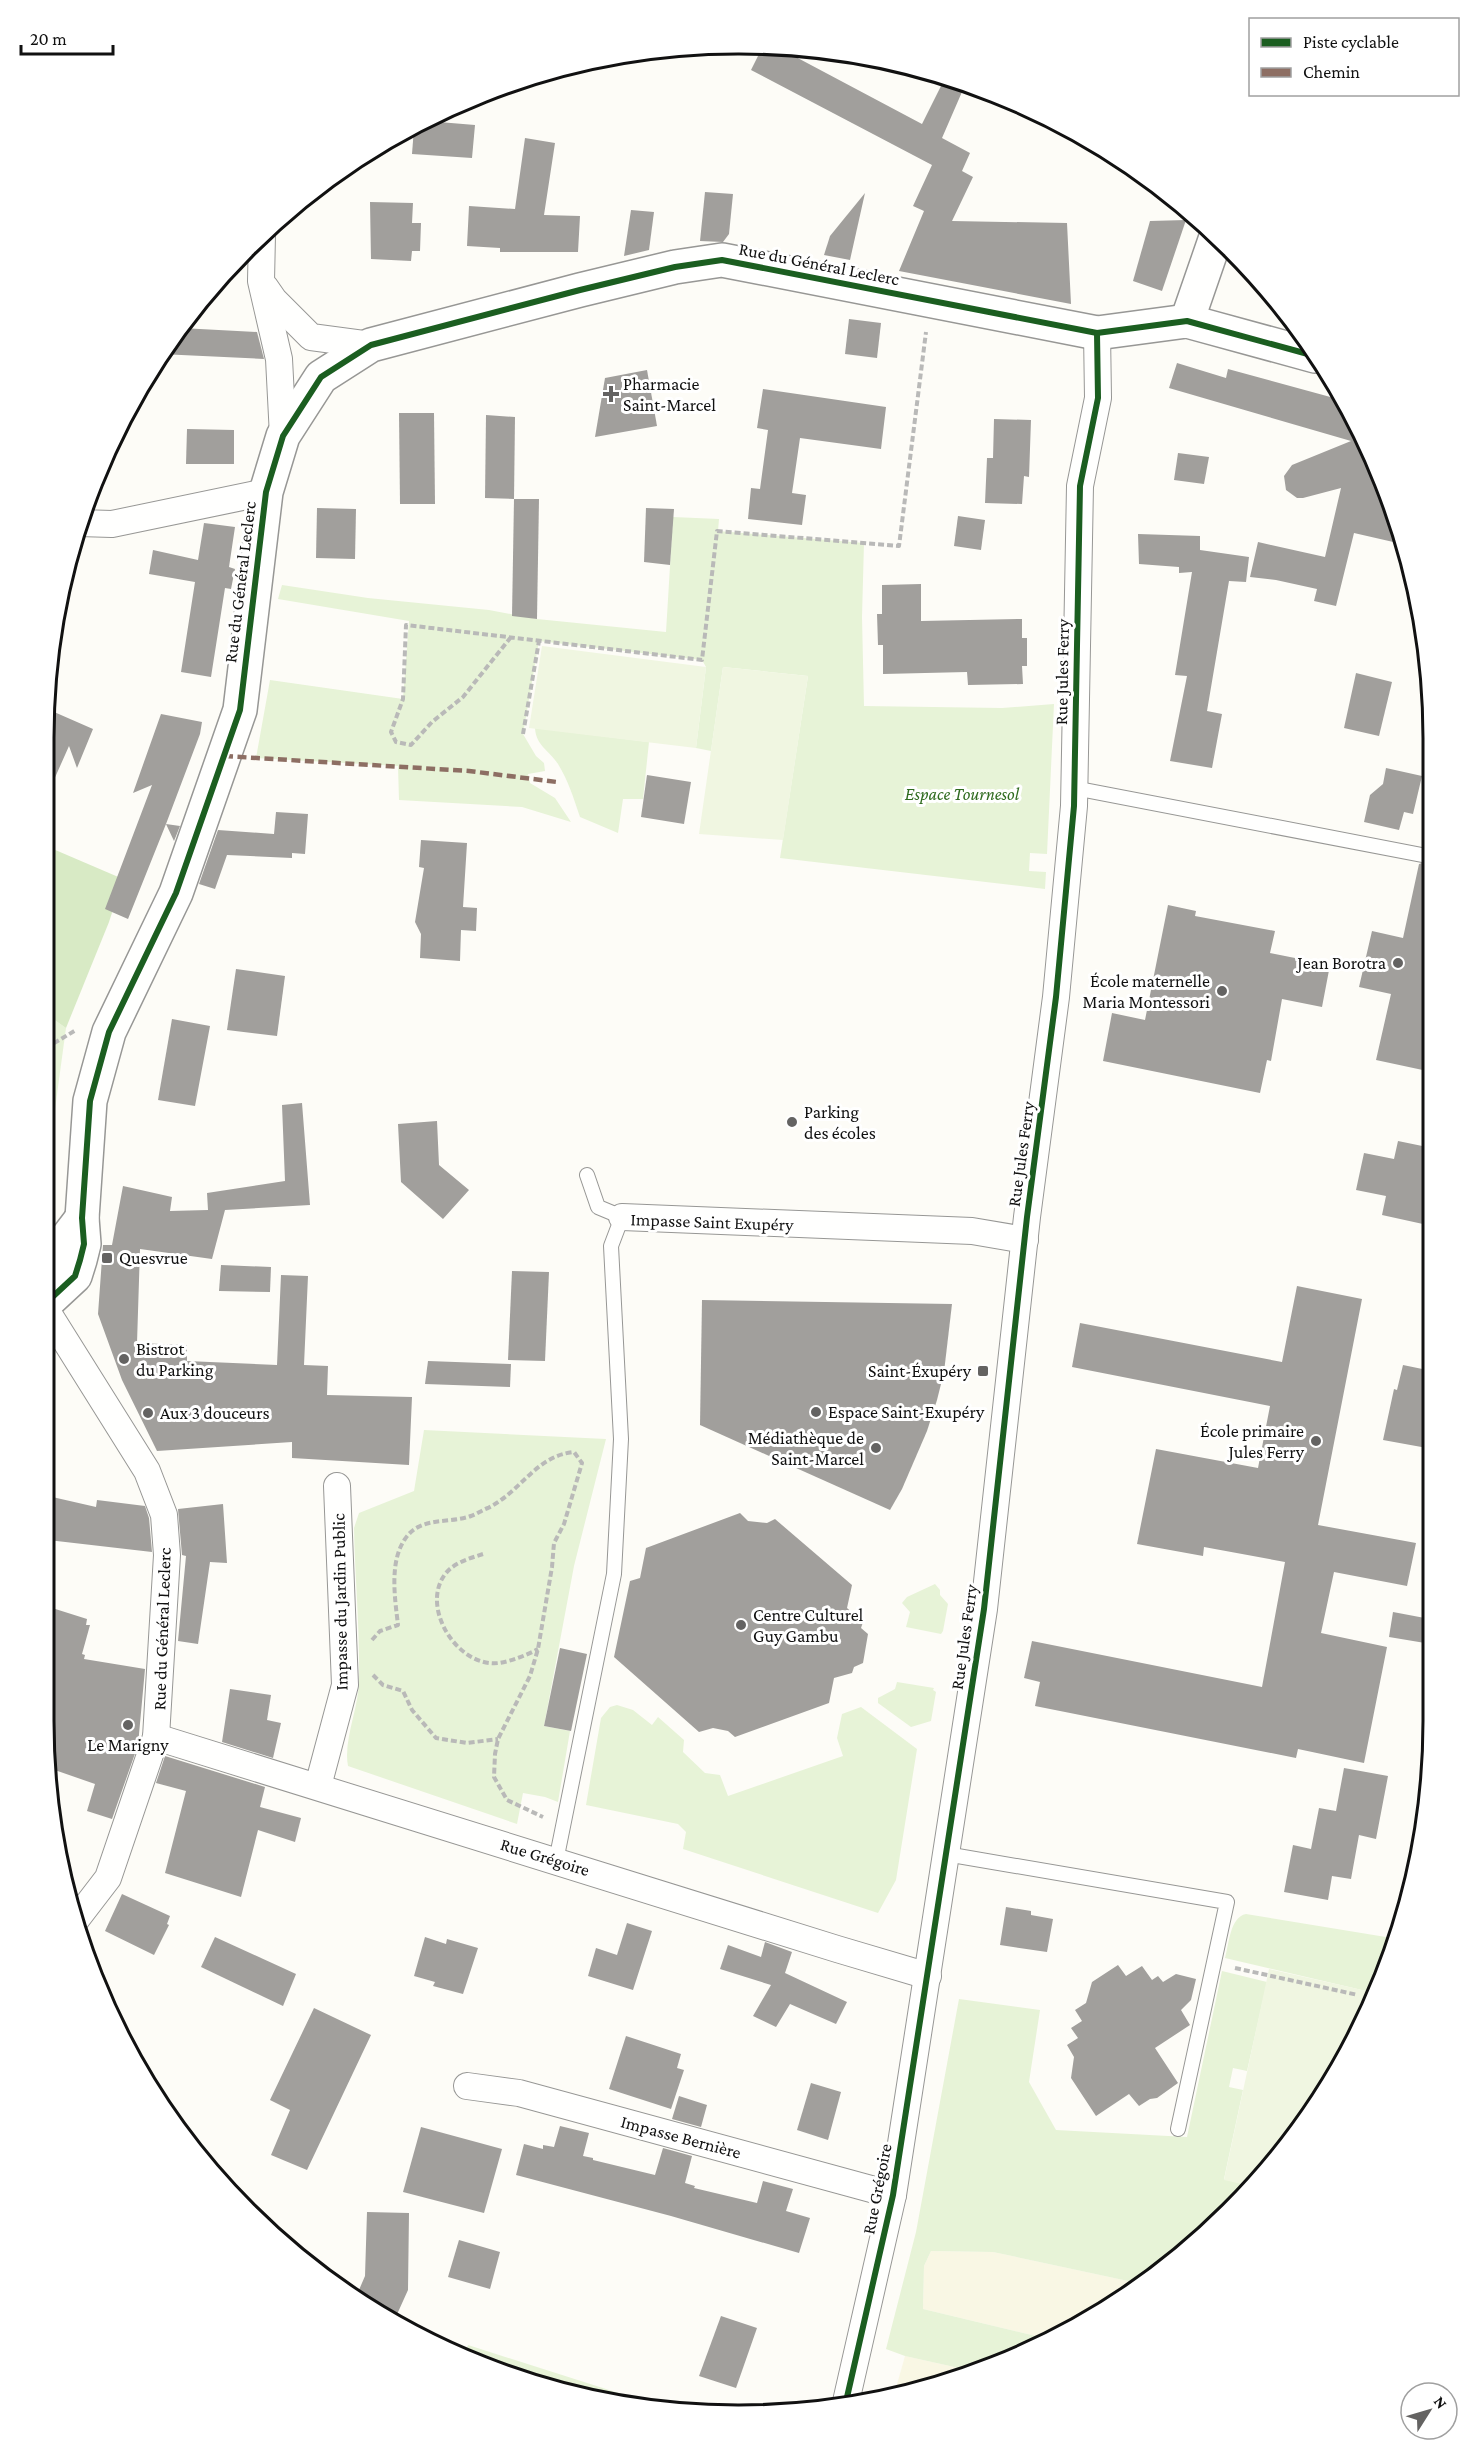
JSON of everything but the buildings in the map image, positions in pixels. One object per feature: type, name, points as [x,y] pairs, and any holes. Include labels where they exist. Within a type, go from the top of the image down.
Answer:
[{"type":"street","points":[[1213,245],[1187,321],[1304,353]]},
{"type":"street","points":[[262,247],[261,280],[279,359],[283,435]]},
{"type":"street","name":"Rue du Général Leclerc","points":[[54,1296],[75,1276],[84,1244],[82,1218],[90,1101],[109,1032],[176,893],[240,710],[266,492],[283,435],[321,377],[371,345],[580,290],[675,267],[722,260],[1097,333],[1187,321]]},
{"type":"street","points":[[261,280],[274,300],[311,337],[371,345]]},
{"type":"street","name":"Rue Jules Ferry","points":[[928,1976],[984,1609],[1025,1240],[1056,997],[1074,788],[1080,486],[1098,398],[1097,333]]},
{"type":"street","points":[[88,523],[112,524],[266,492]]},
{"type":"street","name":"Impasse Saint Exupéry","points":[[622,1217],[972,1231],[1025,1240]]},
{"type":"street","points":[[54,1255],[82,1218]]},
{"type":"street","name":"Rue du Général Leclerc","points":[[54,1323],[147,1471],[164,1515],[167,1555],[156,1737],[108,1878],[81,1913]]},
{"type":"street","name":"Impasse du Jardin Public","points":[[318,1786],[345,1685],[337,1486]]},
{"type":"street","name":"Rue Grégoire","points":[[156,1737],[928,1976],[893,2195],[847,2396]]},
{"type":"street","name":"Impasse Bernière","points":[[467,2086],[519,2093],[893,2195]]},
{"type":"lane","points":[[1074,788],[1422,855]]},
{"type":"lane","points":[[587,1175],[598,1207],[622,1217]]},
{"type":"lane","name":"Impasse Saint Exupéry","points":[[556,1861],[614,1574],[621,1439],[611,1246],[622,1217]]},
{"type":"lane","points":[[946,1854],[1227,1902],[1178,2129]]},
{"type":"path","points":[[511,638],[463,697],[432,722],[411,745],[396,742],[391,732],[403,699],[406,626],[539,641],[702,660],[717,531],[899,546],[930,301]]},
{"type":"path","points":[[523,734],[539,641]]},
{"type":"path","points":[[369,1645],[380,1631],[398,1624],[394,1586],[397,1562],[404,1540],[418,1526],[470,1516],[499,1502],[539,1465],[558,1454],[574,1452],[582,1463],[564,1524],[554,1543],[538,1648],[530,1676],[498,1739],[494,1777],[507,1800],[563,1827]]},
{"type":"path","points":[[483,1554],[464,1561],[448,1571],[438,1585],[440,1620],[464,1652],[478,1660],[498,1663],[528,1654],[538,1648]]},
{"type":"path","points":[[370,1669],[377,1681],[383,1685],[403,1691],[412,1710],[436,1738],[467,1743],[498,1739]]},
{"type":"path","points":[[1214,1964],[1358,1995]]},
{"type":"shaded area","points":[[931,2251],[993,2252],[1131,2282],[1081,2313],[1037,2336],[923,2309],[924,2266]]},
{"type":"shaded area","points":[[905,2356],[961,2368],[916,2382],[896,2386]]},
{"type":"green space","name":"Espace Tournesol","points":[[673,517],[719,519],[718,531],[864,543],[862,617],[864,706],[1002,708],[1054,704],[1047,854],[1030,853],[1029,871],[1046,872],[1045,889],[780,858],[808,676],[723,667],[711,751],[696,748],[706,667],[702,660],[539,641],[523,734],[536,756],[544,763],[545,771],[528,774],[530,783],[555,798],[571,822],[522,807],[399,800],[398,766],[256,758],[270,680],[403,699],[409,621],[278,599],[282,585],[368,598],[489,610],[537,619],[666,632]]},
{"type":"green space","points":[[542,646],[706,667],[696,748],[529,728]]},
{"type":"green space","points":[[723,667],[808,676],[783,840],[699,834]]},
{"type":"green space","points":[[535,728],[649,742],[643,799],[623,799],[618,833],[580,817],[565,777],[558,764],[540,744]]},
{"type":"green space","points":[[54,849],[123,879],[109,922],[66,1028],[54,1020]]},
{"type":"green space","points":[[54,1020],[66,1028],[54,1116]]},
{"type":"green space","points":[[424,1430],[606,1439],[574,1566],[544,1726],[570,1731],[558,1802],[523,1793],[517,1824],[348,1766],[349,1735],[357,1702],[359,1680],[354,1528],[359,1513],[414,1491]]},
{"type":"green space","points":[[935,1584],[940,1590],[940,1595],[948,1604],[941,1634],[906,1627],[910,1612],[902,1603],[907,1597]]},
{"type":"green space","points":[[897,1682],[934,1688],[936,1692],[931,1721],[911,1727],[878,1703],[878,1698],[895,1689]]},
{"type":"green space","points":[[617,1705],[633,1710],[652,1725],[658,1717],[684,1740],[683,1752],[705,1773],[720,1775],[728,1796],[843,1756],[837,1738],[842,1714],[861,1707],[917,1749],[896,1880],[878,1913],[683,1849],[686,1832],[678,1824],[586,1805],[601,1718],[610,1707]]},
{"type":"green space","points":[[1246,1914],[1388,1937],[1365,1994],[1366,1991],[1225,1958],[1233,1926],[1241,1916]]},
{"type":"green space","points":[[1269,1969],[1367,1991],[1331,2063],[1308,2101],[1282,2137],[1242,2184],[1224,2180]]},
{"type":"green space","points":[[1222,1971],[1267,1982],[1247,2071],[1233,2068],[1229,2087],[1243,2090],[1224,2179],[1242,2184],[1223,2205],[1190,2235],[1131,2282],[993,2252],[931,2251],[924,2266],[923,2309],[1037,2336],[961,2368],[905,2356],[886,2349],[916,2232],[959,1999],[1040,2010],[1029,2082],[1056,2130],[1187,2137]]},
{"type":"green space","points":[[468,2345],[626,2395],[561,2382],[518,2369],[467,2348]]},
{"type":"marked path","points":[[224,756],[469,771],[557,782]]},
{"type":"cycle path","points":[[54,1296],[75,1276],[84,1244],[82,1218],[90,1101],[109,1032],[176,893],[240,710],[266,492],[283,436],[321,377],[371,345],[580,290],[675,267],[722,260],[1097,333],[1187,321],[1304,353]]},
{"type":"cycle path","points":[[847,2396],[893,2195],[984,1609],[1027,1217],[1056,997],[1074,806],[1080,486],[1098,398],[1097,333]]},
{"type":"place","name":"Pharmacie Saint-Marcel","points":[[611,394]]},
{"type":"place","name":"Jean Borotra","points":[[1398,963]]},
{"type":"place","name":"École maternelle Maria Montessori","points":[[1222,991]]},
{"type":"place","name":"Parking des écoles","points":[[792,1122]]},
{"type":"place","name":"Quesvrue","points":[[107,1258]]},
{"type":"place","name":"Bistrot du Parking","points":[[124,1359]]},
{"type":"place","name":"Saint-Éxupéry","points":[[983,1371]]},
{"type":"place","name":"Espace Saint-Exupéry","points":[[816,1412]]},
{"type":"place","name":"Aux 3 douceurs","points":[[148,1413]]},
{"type":"place","name":"École primaire Jules Ferry","points":[[1316,1441]]},
{"type":"place","name":"Médiathèque de Saint-Marcel","points":[[876,1448]]},
{"type":"place","name":"Centre Culturel Guy Gambu","points":[[741,1625]]},
{"type":"place","name":"Le Marigny","points":[[128,1725]]}]
